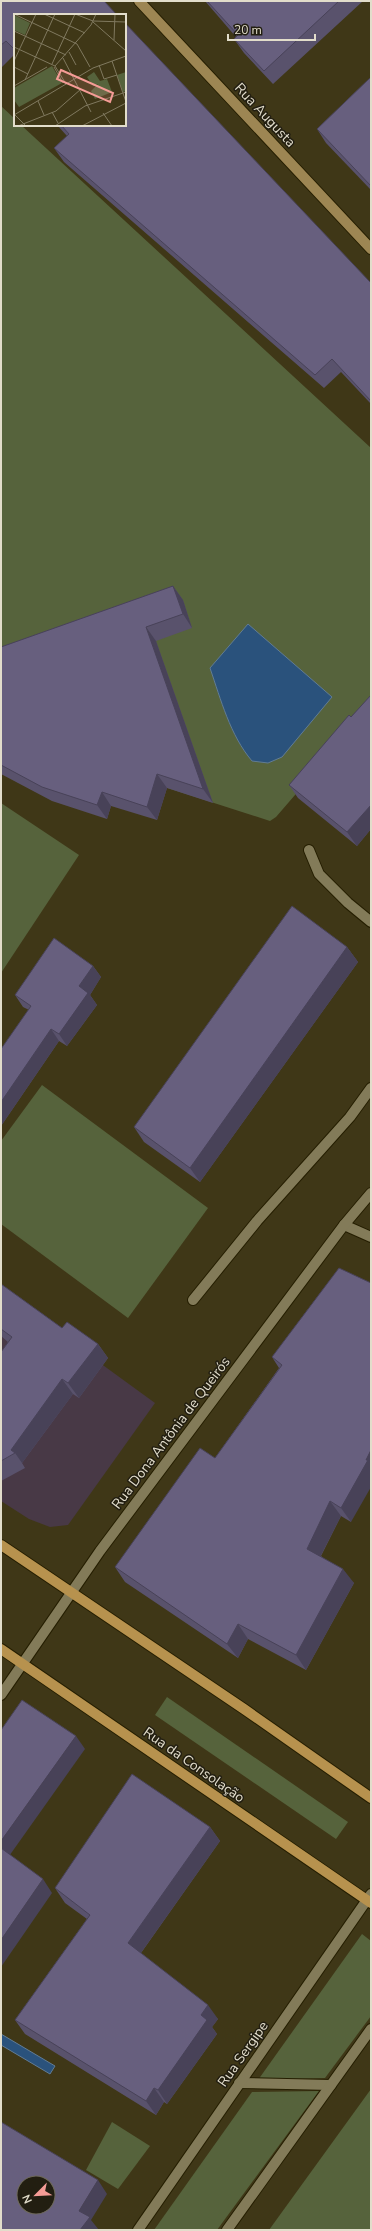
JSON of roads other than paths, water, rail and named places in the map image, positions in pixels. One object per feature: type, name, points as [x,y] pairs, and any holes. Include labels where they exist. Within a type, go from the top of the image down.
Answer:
[{"type":"main road","name":"Rua Augusta","points":[[139,1],[371,249]]},
{"type":"main road","points":[[1,1546],[244,1709],[371,1798]]},
{"type":"main road","name":"Rua da Consolação","points":[[1,1650],[370,1899]]},
{"type":"street","points":[[308,850],[319,874],[348,903],[371,922]]},
{"type":"street","points":[[193,1300],[258,1221],[350,1117],[371,1088]]},
{"type":"street","name":"Rua Dona Antônia de Queirós","points":[[1,1694],[71,1593],[344,1225],[371,1193]]},
{"type":"street","points":[[344,1225],[371,1237]]},
{"type":"street","name":"Rua Sergipe","points":[[138,2230],[239,2083],[370,1899]]},
{"type":"street","points":[[227,2230],[371,2029]]},
{"type":"street","points":[[239,2083],[331,2085]]},
{"type":"water","points":[[248,624],[332,697],[282,757],[268,763],[252,761],[244,751],[232,729],[222,705],[210,668]]},
{"type":"water","points":[[1,2034],[55,2066],[50,2074],[1,2045]]}]
